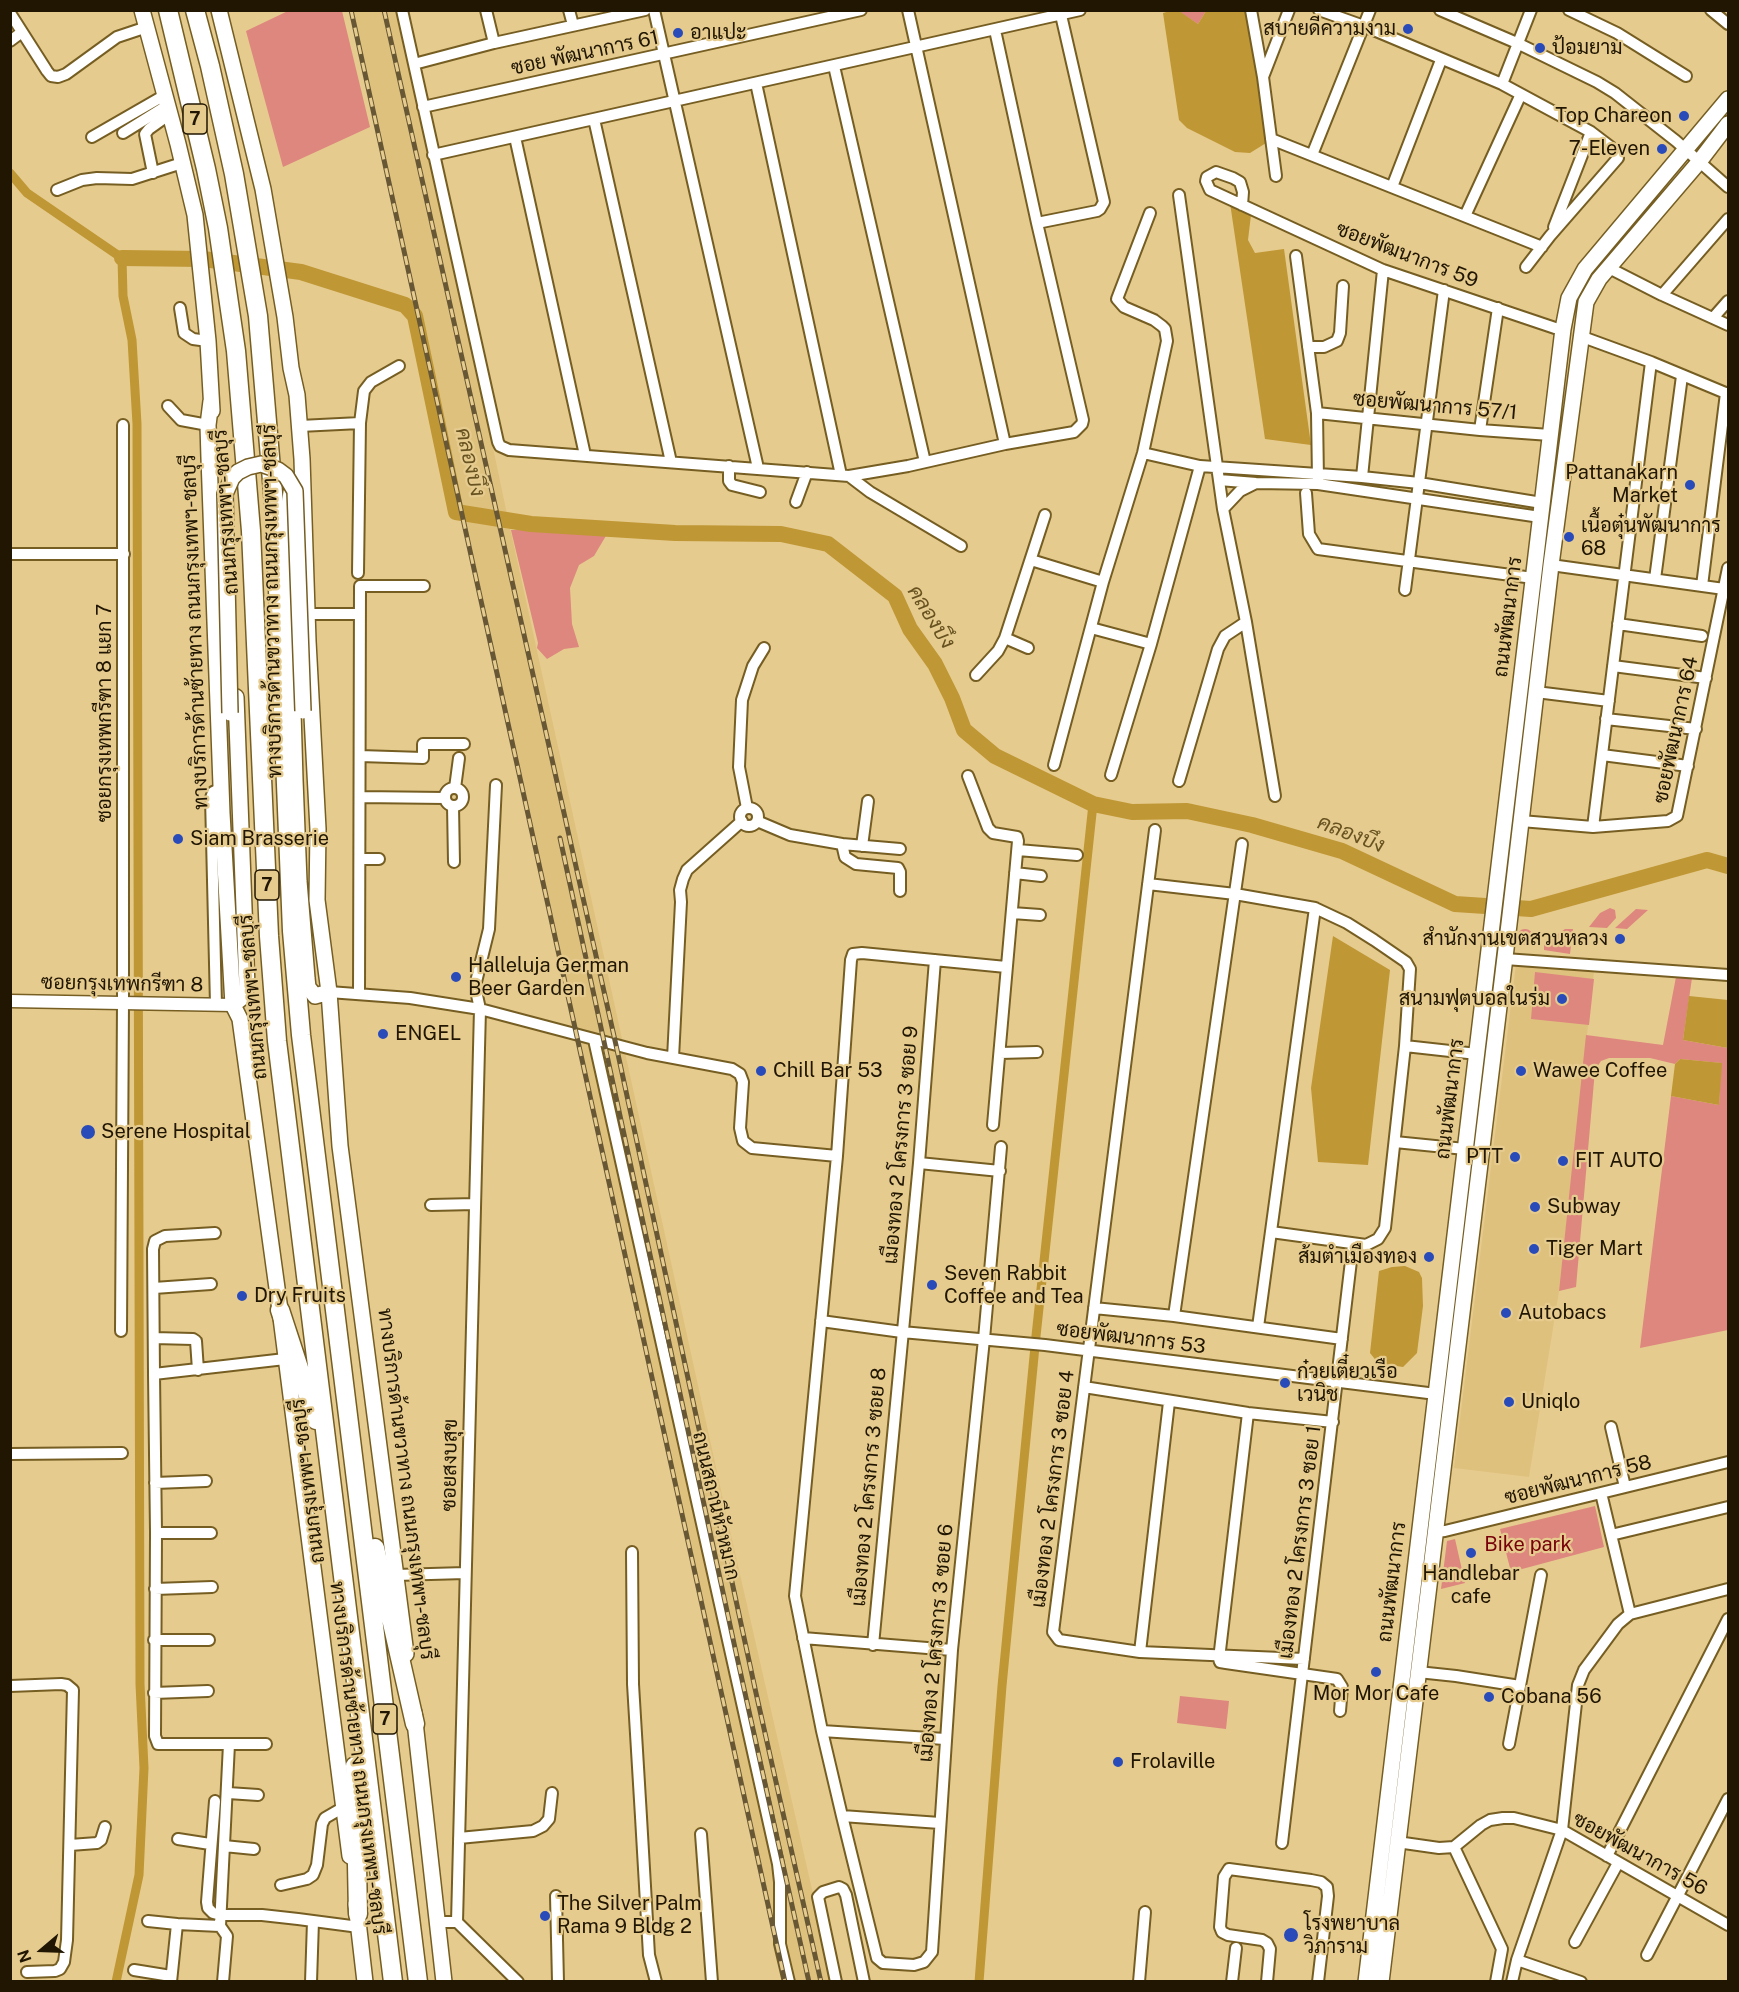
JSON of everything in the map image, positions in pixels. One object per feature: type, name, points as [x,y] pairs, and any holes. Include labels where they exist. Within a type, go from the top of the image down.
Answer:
[{"type":"highway","name":"ถนนกรุงเทพฯ-ชลบุรี","points":[[168,10],[195,117],[218,228],[231,310],[242,411],[251,531],[268,924],[277,1041],[393,1982]]},
{"type":"highway","name":"7","points":[[195,10],[223,121],[243,221],[258,316],[275,516],[292,931],[301,1035],[418,1982]]},
{"type":"highway","points":[[280,1310],[329,1458]]},
{"type":"highway","points":[[354,1456],[415,1724]]},
{"type":"highway","points":[[355,1684],[358,1920]]},
{"type":"main road","name":"ทางบริการด้านซ้ายทาง ถนนกรุงเทพฯ-ชลบุรี","points":[[142,10],[195,215],[219,478],[228,511],[247,976],[246,993],[240,1001],[233,1005]]},
{"type":"main road","name":"ทางบริการด้านขวาทาง ถนนกรุงเทพฯ-ชลบุรี","points":[[219,10],[263,189],[297,395],[318,845],[316,900],[329,992],[340,1146],[415,1724],[444,1982]]},
{"type":"main road","name":"ถนนพัฒนาการ","points":[[1381,1982],[1418,1671],[1436,1394],[1563,329],[1569,298],[1584,269],[1728,99]]},
{"type":"main road","name":"ถนนพัฒนาการ","points":[[1366,1982],[1427,1531],[1453,1390],[1551,565],[1586,302],[1595,285],[1609,267],[1699,162],[1728,124]]},
{"type":"main road","name":"ทางบริการด้านขวาทาง ถนนกรุงเทพฯ-ชลบุรี","points":[[291,368],[289,397],[294,470],[288,513],[288,540],[300,881],[308,987],[315,996],[329,992]]},
{"type":"main road","name":"ทางบริการด้านซ้ายทาง ถนนกรุงเทพฯ-ชลบุรี","points":[[211,401],[208,425],[231,987],[233,1005],[240,1019],[280,1310],[366,1982]]},
{"type":"main road","points":[[225,862],[230,838],[231,816],[225,494],[232,478],[238,472],[261,464],[278,470],[286,476],[295,491],[306,805],[316,900]]},
{"type":"main road","points":[[1534,570],[1551,565]]},
{"type":"main road","points":[[227,901],[236,905],[244,901]]},
{"type":"main road","points":[[231,987],[242,984],[247,976]]},
{"type":"main road","points":[[1471,1100],[1487,1103]]},
{"type":"main road","points":[[1436,1394],[1453,1390]]},
{"type":"street","points":[[402,10],[500,446],[509,450],[845,476],[1074,432],[1082,424],[1083,420],[995,30]]},
{"type":"street","points":[[486,10],[494,43]]},
{"type":"street","points":[[569,10],[573,25]]},
{"type":"street","points":[[414,64],[494,43],[645,10]]},
{"type":"street","points":[[654,10],[758,468]]},
{"type":"street","name":"ซอย พัฒนาการ 61","points":[[423,107],[861,10]]},
{"type":"street","points":[[908,10],[1005,444]]},
{"type":"street","points":[[433,155],[1080,10]]},
{"type":"street","points":[[1251,10],[1263,77],[1276,176]]},
{"type":"street","points":[[1263,77],[1289,10]]},
{"type":"street","points":[[1319,10],[1364,26],[1502,84],[1591,132],[1616,151],[1618,158],[1526,267]]},
{"type":"street","points":[[1312,155],[1370,10]]},
{"type":"street","points":[[1440,10],[1517,43],[1615,93],[1728,187]]},
{"type":"street","points":[[1502,84],[1531,10]]},
{"type":"street","points":[[1569,10],[1617,33],[1686,76]]},
{"type":"street","points":[[1714,12],[1728,24]]},
{"type":"street","points":[[10,14],[47,71],[51,76],[58,77],[66,74],[117,38],[147,27]]},
{"type":"street","points":[[1037,223],[1097,211],[1104,202],[1061,15]]},
{"type":"street","points":[[10,41],[22,32]]},
{"type":"street","points":[[1392,188],[1441,60]]},
{"type":"street","points":[[834,66],[925,462]]},
{"type":"street","points":[[756,83],[845,476],[961,546]]},
{"type":"street","points":[[1465,216],[1521,94]]},
{"type":"street","points":[[123,133],[168,105]]},
{"type":"street","points":[[92,137],[168,105]]},
{"type":"street","points":[[153,173],[145,134],[168,105]]},
{"type":"street","points":[[594,119],[670,462]]},
{"type":"street","points":[[1550,236],[1591,132]]},
{"type":"street","points":[[515,137],[585,455]]},
{"type":"street","points":[[1271,139],[1542,247]]},
{"type":"street","points":[[57,190],[82,180],[132,179],[183,164]]},
{"type":"street","points":[[1179,195],[1216,468],[1246,622],[1275,796]]},
{"type":"street","name":"ซอยพัฒนาการ 59","points":[[1242,205],[1383,270],[1563,329]]},
{"type":"street","points":[[1053,765],[1102,582],[1143,453],[1167,334],[1165,329],[1154,320],[1124,308],[1117,299],[1150,213]]},
{"type":"street","points":[[1662,295],[1728,219]]},
{"type":"street","points":[[1296,256],[1317,412],[1318,479]]},
{"type":"street","points":[[1609,267],[1662,295],[1728,325]]},
{"type":"street","points":[[1362,477],[1383,270]]},
{"type":"street","points":[[1308,347],[1324,347],[1337,341],[1340,333],[1343,286]]},
{"type":"street","points":[[1405,590],[1444,290]]},
{"type":"street","points":[[1713,318],[1728,301]]},
{"type":"street","points":[[180,308],[184,333],[192,339],[208,341]]},
{"type":"street","points":[[1480,430],[1498,308]]},
{"type":"street","points":[[1580,336],[1727,393],[1702,586]]},
{"type":"street","points":[[1593,827],[1651,362]]},
{"type":"street","points":[[358,573],[360,423],[364,391],[371,382],[399,366]]},
{"type":"street","points":[[1655,579],[1682,376]]},
{"type":"street","points":[[168,406],[181,420],[208,425]]},
{"type":"street","name":"ซอยพัฒนาการ 57/1","points":[[1317,412],[1480,430],[1550,435]]},
{"type":"street","points":[[300,426],[360,423]]},
{"type":"street","name":"ซอยกรุงเทพกรีฑา 8 แยก 7","points":[[121,1331],[126,1002],[123,425]]},
{"type":"street","points":[[1143,453],[1200,466],[1318,479],[1417,499],[1541,510]]},
{"type":"street","points":[[729,466],[729,481],[732,485],[760,492]]},
{"type":"street","points":[[1111,775],[1151,644],[1200,466]]},
{"type":"street","points":[[796,502],[807,472]]},
{"type":"street","points":[[1219,480],[1256,483],[1362,477],[1419,483],[1541,510]]},
{"type":"street","points":[[1223,509],[1240,491],[1256,483]]},
{"type":"street","points":[[1306,494],[1309,534],[1318,549],[1410,561],[1534,570]]},
{"type":"street","points":[[976,675],[998,651],[1005,638],[1045,515]]},
{"type":"street","points":[[10,554],[124,554]]},
{"type":"street","points":[[1031,560],[1102,582]]},
{"type":"street","points":[[1551,565],[1724,589]]},
{"type":"street","name":"ซอยพัฒนาการ 64","points":[[1521,821],[1593,827],[1641,825],[1673,820],[1679,813],[1728,568]]},
{"type":"street","points":[[359,994],[360,586],[424,586]]},
{"type":"street","points":[[307,614],[359,614]]},
{"type":"street","points":[[1179,781],[1218,649],[1226,636],[1246,622]]},
{"type":"street","points":[[1618,624],[1702,636]]},
{"type":"street","points":[[1091,628],[1151,644]]},
{"type":"street","points":[[1005,638],[1028,648]]},
{"type":"street","points":[[747,808],[739,767],[742,700],[753,666],[764,648]]},
{"type":"street","points":[[1613,666],[1706,678]]},
{"type":"street","points":[[1536,692],[1609,701]]},
{"type":"street","points":[[1606,719],[1696,729]]},
{"type":"street","points":[[360,756],[423,758],[423,744],[464,744]]},
{"type":"street","points":[[1602,754],[1688,766]]},
{"type":"street","points":[[455,788],[459,758]]},
{"type":"street","points":[[968,776],[988,828],[995,835],[1017,837],[1018,850],[993,1125]]},
{"type":"street","name":"ซอยสงบสุข","points":[[457,1922],[480,1009],[475,986],[490,919],[496,785]]},
{"type":"street","points":[[216,1005],[211,798],[213,792],[222,788]]},
{"type":"street","points":[[455,788],[461,792],[462,796],[460,803],[453,806],[446,802],[445,798],[448,790],[455,788]]},
{"type":"street","points":[[360,797],[445,798]]},
{"type":"street","points":[[862,846],[868,801]]},
{"type":"street","points":[[453,806],[454,862]]},
{"type":"street","points":[[673,1059],[680,890],[683,879],[687,870],[741,821],[741,813],[747,808]]},
{"type":"street","points":[[747,808],[757,812],[757,821]]},
{"type":"street","points":[[741,821],[748,825],[757,821],[790,836],[842,844],[900,849]]},
{"type":"street","name":"เมืองทอง 2 โครงการ 3 ซอย 4","points":[[1140,1652],[1059,1640],[1053,1632],[1155,830]]},
{"type":"street","points":[[842,844],[845,857],[856,864],[898,868],[900,891]]},
{"type":"street","points":[[1174,1316],[1242,844]]},
{"type":"street","points":[[1018,850],[1077,855]]},
{"type":"street","points":[[360,859],[379,859]]},
{"type":"street","points":[[1015,873],[1041,876]]},
{"type":"street","points":[[1148,885],[1235,894],[1315,908],[1347,922],[1406,962],[1410,969],[1405,1046],[1384,1228],[1378,1239],[1366,1245],[1271,1232]]},
{"type":"street","points":[[1258,1327],[1315,908]]},
{"type":"street","points":[[1012,913],[1040,915]]},
{"type":"street","points":[[940,1823],[842,1816],[822,1731],[795,1596],[837,1156],[853,954],[1006,967]]},
{"type":"street","points":[[1505,959],[1728,975]]},
{"type":"street","name":"เมืองทอง 2 โครงการ 3 ซอย 9","points":[[902,1332],[920,1163],[935,960]]},
{"type":"street","points":[[329,992],[410,998],[480,1009],[673,1059],[732,1069],[740,1074],[743,1082],[740,1128],[743,1141],[752,1148],[837,1156]]},
{"type":"street","name":"ซอยกรุงเทพกรีฑา 8","points":[[10,1001],[233,1005]]},
{"type":"street","name":"ถนนสถานีหัวหมาก","points":[[594,1040],[778,1864],[780,1944],[789,1982]]},
{"type":"street","points":[[1405,1046],[1477,1054]]},
{"type":"street","points":[[1000,1053],[1037,1052]]},
{"type":"street","points":[[1395,1142],[1465,1149]]},
{"type":"street","name":"เมืองทอง 2 โครงการ 3 ซอย 6","points":[[842,1816],[877,1958],[883,1963],[915,1965],[924,1962],[932,1952],[952,1650],[1001,1147]]},
{"type":"street","points":[[920,1163],[999,1171]]},
{"type":"street","points":[[431,1205],[475,1204]]},
{"type":"street","points":[[214,1233],[165,1236],[155,1241],[153,1249],[156,1533],[155,1737],[158,1744],[266,1744]]},
{"type":"street","name":"เมืองทอง 2 โครงการ 3 ซอย 1","points":[[1282,1843],[1353,1245]]},
{"type":"street","points":[[154,1288],[211,1284]]},
{"type":"street","points":[[1094,1308],[1174,1316],[1342,1339]]},
{"type":"street","name":"ซอยพัฒนาการ 53","points":[[821,1321],[902,1332],[1088,1350],[1436,1394]]},
{"type":"street","name":"เมืองทอง 2 โครงการ 3 ซอย 8","points":[[873,1645],[902,1332]]},
{"type":"street","points":[[154,1338],[196,1341],[198,1370]]},
{"type":"street","points":[[154,1374],[285,1359]]},
{"type":"street","points":[[1083,1387],[1169,1402],[1333,1422]]},
{"type":"street","points":[[1169,1402],[1140,1652],[1304,1659]]},
{"type":"street","points":[[1248,1413],[1220,1662],[1337,1679],[1342,1687],[1340,1711]]},
{"type":"street","points":[[1611,1427],[1625,1487]]},
{"type":"street","points":[[10,1454],[122,1453]]},
{"type":"street","name":"ซอยพัฒนาการ 58","points":[[1427,1531],[1601,1493],[1728,1462]]},
{"type":"street","points":[[155,1483],[207,1481]]},
{"type":"street","points":[[1601,1493],[1630,1614]]},
{"type":"street","points":[[1611,1535],[1728,1507]]},
{"type":"street","points":[[156,1533],[211,1533]]},
{"type":"street","points":[[632,1552],[633,1684],[636,1739],[650,1955],[656,1982]]},
{"type":"street","points":[[396,1575],[465,1573]]},
{"type":"street","points":[[1509,1744],[1541,1575]]},
{"type":"street","points":[[155,1589],[212,1587]]},
{"type":"street","points":[[1512,1982],[1517,1960],[1562,1830],[1578,1685],[1584,1670],[1617,1624],[1630,1614],[1728,1589]]},
{"type":"street","points":[[1607,1856],[1728,1618]]},
{"type":"street","points":[[803,1638],[952,1650]]},
{"type":"street","points":[[154,1641],[209,1640]]},
{"type":"street","points":[[1418,1671],[1520,1686]]},
{"type":"street","points":[[10,1686],[61,1684],[73,1690],[67,1940],[63,1966],[55,1971],[27,1972]]},
{"type":"street","points":[[154,1693],[208,1691]]},
{"type":"street","points":[[822,1731],[945,1739]]},
{"type":"street","points":[[220,1920],[229,1744]]},
{"type":"street","points":[[228,1793],[258,1795]]},
{"type":"street","points":[[459,1838],[532,1831],[543,1826],[549,1819],[552,1793]]},
{"type":"street","points":[[1647,1955],[1728,1799]]},
{"type":"street","points":[[215,1802],[210,1844],[208,1908],[220,1920],[227,1936],[224,1982]]},
{"type":"street","points":[[281,1885],[307,1879],[313,1875],[317,1865],[322,1824],[326,1818],[344,1807]]},
{"type":"street","name":"ซอยพัฒนาการ 56","points":[[1454,1847],[1490,1820],[1514,1818],[1562,1830],[1728,1925]]},
{"type":"street","points":[[70,1845],[97,1843],[101,1840],[105,1827]]},
{"type":"street","points":[[701,1834],[712,1982]]},
{"type":"street","points":[[178,1839],[210,1844]]},
{"type":"street","points":[[1397,1842],[1438,1848],[1454,1847],[1503,1949],[1496,1982]]},
{"type":"street","points":[[224,1846],[254,1849]]},
{"type":"street","points":[[1575,1942],[1618,1863]]},
{"type":"street","points":[[1267,1982],[1270,1949],[1267,1943],[1262,1940],[1227,1935],[1220,1927],[1224,1877],[1229,1869],[1311,1880],[1321,1882],[1327,1887],[1328,1896],[1318,1982]]},
{"type":"street","points":[[836,1982],[818,1897],[823,1892],[838,1887],[843,1889],[846,1895],[864,1982]]},
{"type":"street","points":[[556,1896],[558,1982]]},
{"type":"street","points":[[1138,1982],[1145,1912]]},
{"type":"street","points":[[148,1921],[177,1924],[262,1916],[314,1921],[358,1920]]},
{"type":"street","points":[[311,1982],[314,1921]]},
{"type":"street","points":[[438,1922],[457,1922],[515,1980]]},
{"type":"street","points":[[134,1970],[171,1978],[177,1924]]},
{"type":"street","points":[[1232,1982],[1236,1948]]},
{"type":"street","points":[[1517,1960],[1581,1982]]},
{"type":"shaded area","points":[[350,11],[401,11],[507,514],[726,1513],[833,1981],[786,1981]]},
{"type":"shaded area","points":[[1179,11],[1198,24],[1206,11],[1247,11],[1266,143],[1250,153],[1235,152],[1187,128],[1179,120],[1163,13]]},
{"type":"shaded area","points":[[1230,203],[1251,215],[1248,240],[1255,253],[1284,249],[1311,445],[1265,439]]},
{"type":"shaded area","points":[[1333,936],[1390,970],[1368,1165],[1318,1162],[1311,1088]]},
{"type":"shaded area","points":[[1516,964],[1594,971],[1559,1291],[1529,1477],[1454,1468]]},
{"type":"shaded area","points":[[1689,996],[1728,1000],[1728,1048],[1683,1040]]},
{"type":"shaded area","points":[[1680,1059],[1722,1063],[1719,1105],[1671,1096],[1675,1064]]},
{"type":"shaded area","points":[[1405,1266],[1419,1272],[1422,1278],[1423,1306],[1417,1353],[1403,1367],[1378,1363],[1370,1353],[1379,1271]]},
{"type":"green space","points":[[290,10],[342,11],[370,127],[283,167],[246,31]]},
{"type":"green space","points":[[1178,11],[1206,11],[1198,24]]},
{"type":"green space","points":[[610,529],[594,556],[579,565],[570,588],[572,624],[579,647],[564,649],[547,659],[537,648],[538,643],[511,530]]},
{"type":"green space","points":[[1610,908],[1615,910],[1616,918],[1607,928],[1589,927],[1600,913]]},
{"type":"green space","points":[[1636,909],[1648,910],[1627,929],[1615,928]]},
{"type":"green space","points":[[1525,929],[1531,931],[1533,937],[1531,943],[1525,945],[1519,943],[1517,937],[1519,931]]},
{"type":"green space","points":[[1565,929],[1573,929],[1570,954],[1544,950],[1544,944]]},
{"type":"green space","name":"สนามฟุตบอลในร่ม","points":[[1535,972],[1594,979],[1589,1025],[1531,1019]]},
{"type":"green space","points":[[1676,977],[1692,978],[1683,1040],[1728,1048],[1728,1330],[1640,1348],[1671,1096],[1719,1105],[1721,1063],[1680,1059],[1675,1064],[1650,1058],[1609,1058],[1601,1061],[1595,1070],[1576,1287],[1559,1291],[1586,1035],[1663,1045]]},
{"type":"green space","name":"Bike park","points":[[1595,1506],[1604,1547],[1511,1572],[1500,1529]]},
{"type":"green space","points":[[1455,1539],[1465,1583],[1441,1589],[1447,1541]]},
{"type":"green space","points":[[1180,1696],[1229,1701],[1226,1729],[1177,1723]]},
{"type":"waterway","points":[[10,173],[27,193],[122,258],[123,296],[132,340],[137,424],[140,1684],[144,1768],[139,1875],[116,1982]]},
{"type":"waterway","name":"คลองบึง","points":[[122,258],[203,259],[301,272],[405,305],[415,316],[456,512],[531,524],[675,533],[781,534],[828,544],[895,596],[910,629],[935,664],[952,698],[964,730],[995,756],[1093,804],[1132,812],[1187,811],[1252,825],[1342,851],[1455,904],[1531,909],[1707,860],[1728,866]]},
{"type":"waterway","points":[[979,1982],[1002,1686],[1036,1336],[1093,804]]},
{"type":"railway","points":[[351,10],[785,1982]]},
{"type":"railway","points":[[384,10],[616,1045],[821,1982]]},
{"type":"railway","points":[[560,838],[809,1982]]},
{"type":"place","name":"สบายดีความงาม","points":[[1408,29]]},
{"type":"place","name":"อาแปะ","points":[[678,33]]},
{"type":"place","name":"ป้อมยาม","points":[[1540,48]]},
{"type":"place","name":"Top Chareon","points":[[1684,116]]},
{"type":"place","name":"7-Eleven","points":[[1662,149]]},
{"type":"place","name":"Pattanakarn Market","points":[[1690,485]]},
{"type":"place","name":"เนื้อตุ๋นพัฒนาการ 68","points":[[1569,537]]},
{"type":"place","name":"Siam Brasserie","points":[[178,839]]},
{"type":"place","name":"สำนักงานเขตสวนหลวง","points":[[1620,939]]},
{"type":"place","name":"Halleluja German Beer Garden","points":[[456,977]]},
{"type":"place","name":"สนามฟุตบอลในร่ม","points":[[1562,999]]},
{"type":"place","name":"ENGEL","points":[[383,1034]]},
{"type":"place","name":"Chill Bar 53","points":[[761,1071]]},
{"type":"place","name":"Wawee Coffee","points":[[1521,1071]]},
{"type":"place","name":"Serene Hospital","points":[[88,1132]]},
{"type":"place","name":"PTT","points":[[1515,1157]]},
{"type":"place","name":"FIT AUTO","points":[[1563,1161]]},
{"type":"place","name":"Subway","points":[[1535,1207]]},
{"type":"place","name":"Tiger Mart","points":[[1534,1249]]},
{"type":"place","name":"ส้มตำเมืองทอง","points":[[1429,1257]]},
{"type":"place","name":"Seven Rabbit Coffee and Tea","points":[[932,1285]]},
{"type":"place","name":"Dry Fruits","points":[[242,1296]]},
{"type":"place","name":"Autobacs","points":[[1506,1313]]},
{"type":"place","name":"ก๋วยเตี๋ยวเรือ เวนิช","points":[[1285,1383]]},
{"type":"place","name":"Uniqlo","points":[[1509,1402]]},
{"type":"place","name":"Handlebar cafe","points":[[1471,1553]]},
{"type":"place","name":"Mor Mor Cafe","points":[[1376,1672]]},
{"type":"place","name":"Cobana 56","points":[[1489,1697]]},
{"type":"place","name":"Frolaville","points":[[1118,1762]]},
{"type":"place","name":"The Silver Palm Rama 9 Bldg 2","points":[[545,1916]]},
{"type":"place","name":"โรงพยาบาล วิภาราม","points":[[1291,1935]]}]
